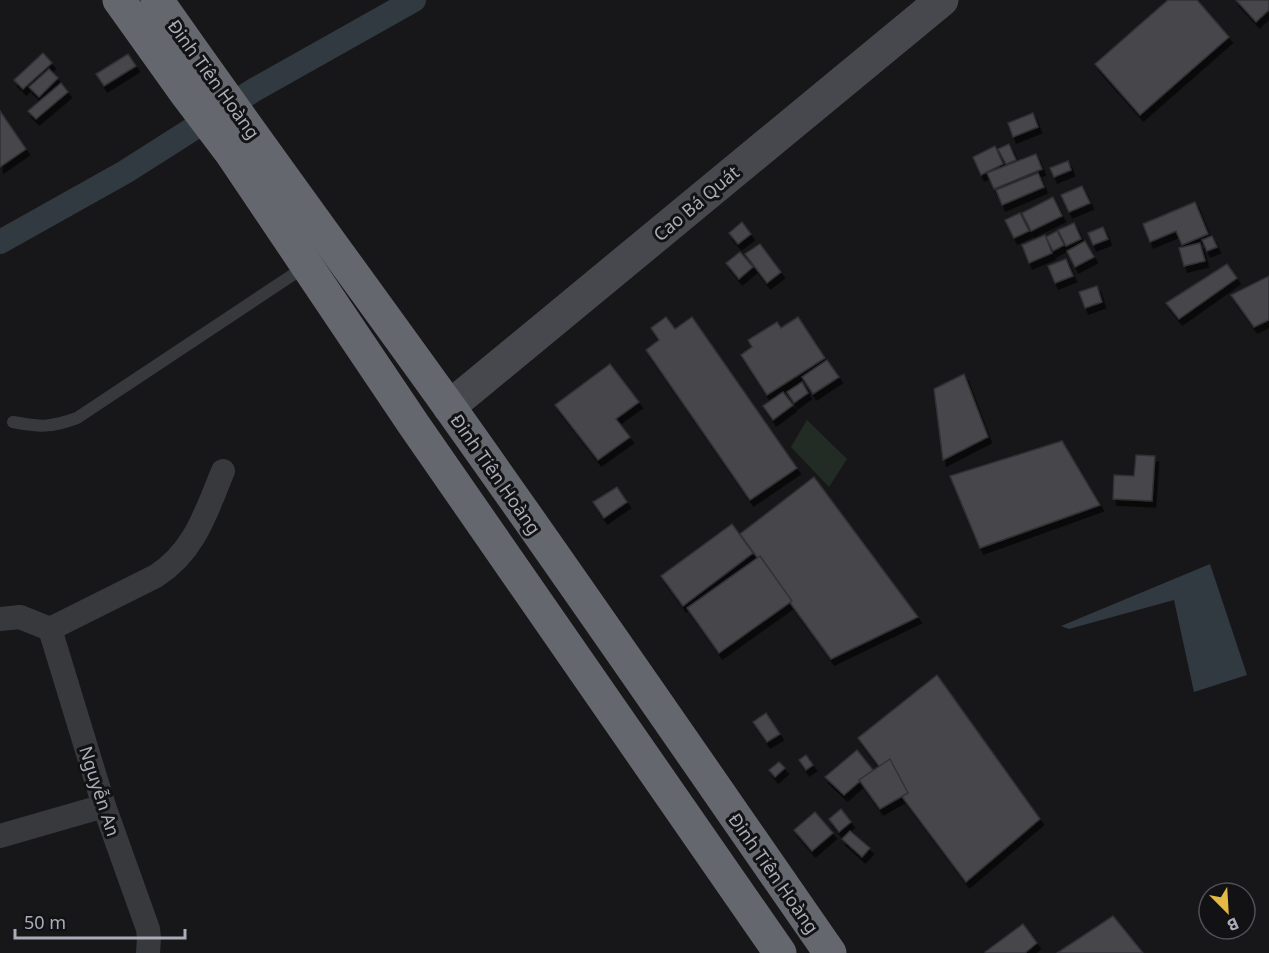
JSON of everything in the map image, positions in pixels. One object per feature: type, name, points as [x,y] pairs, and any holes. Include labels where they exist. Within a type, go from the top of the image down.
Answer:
[{"type":"highway","name":"Đinh Tiên Hoàng","points":[[119,0],[195,80],[243,145],[449,407],[830,953]]},
{"type":"highway","name":"Đinh Tiên Hoàng","points":[[157,0],[195,80]]},
{"type":"highway","name":"Đinh Tiên Hoàng","points":[[243,145],[307,265],[414,425],[780,953]]},
{"type":"street","name":"Cao Bá Quát","points":[[449,407],[942,0]]},
{"type":"street","points":[[0,619],[20,617],[50,629],[169,568],[184,553],[204,519],[223,471]]},
{"type":"street","name":"Nguyễn An","points":[[50,629],[104,806],[148,929],[148,953]]},
{"type":"street","points":[[0,836],[104,806]]},
{"type":"lane","points":[[13,422],[41,427],[61,424],[77,418],[307,265]]},
{"type":"shaded area","points":[[807,420],[847,459],[829,487],[791,447]]},
{"type":"shaded area","points":[[1210,564],[1247,675],[1194,692],[1174,600],[1069,629],[1061,626]]},
{"type":"building","points":[[1168,0],[1197,0],[1229,37],[1140,115],[1095,64]]},
{"type":"building","points":[[1236,0],[1269,0],[1269,10],[1256,22]]},
{"type":"building","points":[[43,53],[52,63],[23,89],[14,80]]},
{"type":"building","points":[[128,54],[136,66],[104,86],[96,74]]},
{"type":"building","points":[[49,69],[58,78],[39,97],[29,87]]},
{"type":"building","points":[[61,83],[68,92],[36,119],[28,111]]},
{"type":"building","points":[[0,111],[26,149],[0,167]]},
{"type":"building","points":[[1033,113],[1038,127],[1013,137],[1008,123]]},
{"type":"building","points":[[1009,144],[1016,160],[1006,164],[998,149]]},
{"type":"building","points":[[995,146],[1003,164],[981,175],[973,157]]},
{"type":"building","points":[[1036,154],[1042,169],[994,189],[987,173]]},
{"type":"building","points":[[1068,161],[1071,170],[1054,177],[1050,168]]},
{"type":"building","points":[[1038,173],[1044,187],[1002,205],[996,190]]},
{"type":"building","points":[[1082,186],[1090,203],[1069,212],[1061,195]]},
{"type":"building","points":[[1053,197],[1062,216],[1031,231],[1022,213]]},
{"type":"building","points":[[1195,202],[1208,234],[1182,245],[1176,231],[1150,242],[1143,224]]},
{"type":"building","points":[[1020,213],[1029,231],[1014,238],[1005,220]]},
{"type":"building","points":[[742,222],[751,234],[738,244],[729,233]]},
{"type":"building","points":[[1074,223],[1081,239],[1066,246],[1058,230]]},
{"type":"building","points":[[1103,227],[1108,239],[1093,245],[1088,233]]},
{"type":"building","points":[[1057,231],[1064,245],[1053,251],[1046,237]]},
{"type":"building","points":[[1045,235],[1052,253],[1029,263],[1022,245]]},
{"type":"building","points":[[1212,236],[1217,247],[1207,251],[1202,240]]},
{"type":"building","points":[[1085,241],[1094,257],[1075,267],[1067,251]]},
{"type":"building","points":[[1200,243],[1205,261],[1184,266],[1179,248]]},
{"type":"building","points":[[760,244],[781,272],[767,283],[745,254]]},
{"type":"building","points":[[740,252],[753,267],[739,279],[726,263]]},
{"type":"building","points":[[1066,259],[1073,276],[1055,283],[1048,266]]},
{"type":"building","points":[[1227,264],[1237,278],[1179,319],[1166,303]]},
{"type":"building","points":[[1269,276],[1269,320],[1254,327],[1231,295]]},
{"type":"building","points":[[1097,286],[1102,302],[1085,308],[1079,292]]},
{"type":"building","points":[[666,317],[675,329],[692,317],[797,468],[750,500],[646,350],[659,340],[651,328]]},
{"type":"building","points":[[798,317],[825,358],[767,395],[741,355],[752,347],[748,340],[777,322],[781,328]]},
{"type":"building","points":[[827,360],[839,377],[813,394],[802,377]]},
{"type":"building","points":[[610,364],[639,402],[616,419],[630,437],[598,460],[555,405]]},
{"type":"building","points":[[964,374],[988,437],[943,460],[934,389]]},
{"type":"building","points":[[802,382],[808,393],[794,403],[787,392]]},
{"type":"building","points":[[783,392],[793,405],[773,420],[763,406]]},
{"type":"building","points":[[1062,441],[1100,505],[980,548],[950,476]]},
{"type":"building","points":[[1136,455],[1155,456],[1152,501],[1113,499],[1114,475],[1134,476]]},
{"type":"building","points":[[814,477],[918,617],[831,659],[740,534]]},
{"type":"building","points":[[617,487],[627,502],[604,518],[593,502]]},
{"type":"building","points":[[732,524],[753,553],[683,606],[661,576]]},
{"type":"building","points":[[760,556],[792,601],[719,653],[687,608]]},
{"type":"building","points":[[937,675],[1040,819],[966,882],[858,738]]},
{"type":"building","points":[[766,713],[780,734],[767,742],[753,722]]},
{"type":"building","points":[[857,750],[873,770],[844,795],[825,777]]},
{"type":"building","points":[[806,755],[813,765],[806,770],[799,760]]},
{"type":"building","points":[[890,759],[908,793],[880,809],[859,780]]},
{"type":"building","points":[[779,762],[785,768],[775,777],[769,770]]},
{"type":"building","points":[[841,809],[851,822],[839,832],[829,819]]},
{"type":"building","points":[[815,812],[833,833],[812,851],[794,830]]},
{"type":"building","points":[[850,831],[870,848],[862,857],[842,839]]},
{"type":"building","points":[[1113,916],[1143,953],[1057,953]]},
{"type":"building","points":[[1023,924],[1037,943],[1025,953],[985,952]]},
{"type":"waterway","points":[[0,242],[125,172],[254,90],[414,0]]}]
